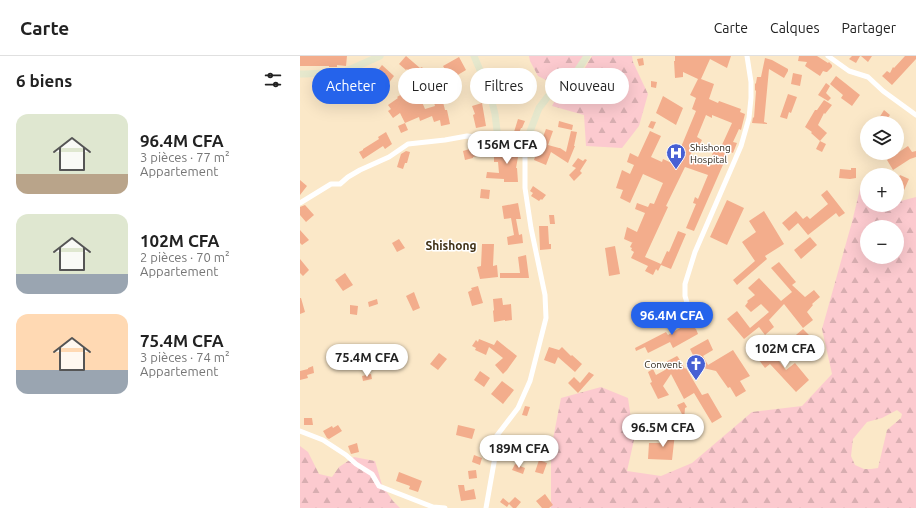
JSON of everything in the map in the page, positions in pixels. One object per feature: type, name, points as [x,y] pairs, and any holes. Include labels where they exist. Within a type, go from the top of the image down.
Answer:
[{"type":"street","points":[[300,74],[344,72],[380,56]]},
{"type":"street","points":[[474,56],[490,94],[495,114],[498,139]]},
{"type":"street","points":[[486,508],[495,457],[495,438],[518,408],[530,381],[546,318],[545,295],[525,188],[526,142],[539,108],[549,95],[577,71],[586,56]]},
{"type":"street","points":[[697,325],[685,296],[685,284],[695,252],[741,146],[749,118],[751,82],[747,56]]},
{"type":"street","points":[[828,56],[849,71],[868,77],[883,91],[916,114]]},
{"type":"street","points":[[300,203],[331,184],[340,184],[348,177],[389,157],[408,144],[467,136],[526,142]]},
{"type":"street","points":[[300,431],[323,440],[346,455],[356,464],[372,474],[379,486],[433,507],[445,508]]},
{"type":"green space","points":[[529,56],[584,56],[583,60],[575,68],[545,68],[545,80],[538,76],[537,68],[534,68]]},
{"type":"green space","points":[[592,56],[632,56],[633,62],[648,94],[639,126],[622,148],[586,146],[584,115],[552,106],[553,104],[629,104],[629,68],[585,68]]},
{"type":"green space","points":[[860,189],[860,212],[904,212],[904,200],[916,197],[916,508],[551,508],[551,449],[561,398],[601,387],[628,398],[634,440],[627,471],[661,476],[692,463],[752,412],[802,406],[832,374],[822,329]],"holes":[[[897,410],[902,414],[901,418],[887,430],[878,468],[864,469],[855,465],[851,456],[853,439],[867,422],[882,418]]]},
{"type":"green space","points":[[300,446],[308,452],[319,474],[332,477],[339,467],[354,457],[375,461],[382,485],[400,508],[300,508]]},
{"type":"building","points":[[300,56],[347,56],[346,66],[300,66]]},
{"type":"building","points":[[406,56],[420,68],[404,68],[399,64]]},
{"type":"building","points":[[675,56],[731,56],[727,68],[710,59],[701,79],[714,84],[709,99],[741,109],[740,112],[745,114],[741,130],[739,129],[733,142],[737,143],[733,153],[729,151],[694,231],[686,228],[696,204],[693,203],[695,197],[698,199],[708,175],[685,167],[666,206],[668,207],[645,257],[661,264],[667,251],[669,252],[678,231],[686,234],[671,269],[661,265],[658,271],[656,269],[653,275],[645,271],[648,266],[631,258],[634,252],[630,247],[633,243],[624,239],[627,227],[637,232],[645,213],[635,209],[637,203],[648,207],[650,203],[654,204],[663,183],[643,174],[630,203],[620,198],[623,190],[616,188],[622,170],[630,174],[634,165],[627,162],[630,153],[638,157],[650,131],[661,136],[651,157],[662,162],[663,159],[674,164],[696,111],[692,109],[696,98],[690,95],[698,79],[683,72],[683,77],[675,78]],"holes":[[[706,115],[712,118],[712,115],[732,123],[721,147],[716,145],[712,155],[716,157],[713,165],[690,156],[694,147],[698,148],[702,140],[697,137]]]},
{"type":"building","points":[[799,56],[817,56],[828,63],[829,62],[832,67],[827,72],[823,71],[820,76],[805,66],[807,62],[798,61]]},
{"type":"building","points":[[852,56],[860,56],[856,63],[849,59]]},
{"type":"building","points":[[861,56],[872,56],[868,62]]},
{"type":"building","points":[[905,56],[916,56],[916,59],[892,85],[882,76],[887,71],[890,73],[893,67],[894,68]]},
{"type":"building","points":[[459,57],[466,70],[462,72],[462,68],[444,68],[443,66]]},
{"type":"building","points":[[643,58],[644,65],[639,66],[637,59]]},
{"type":"building","points":[[765,58],[772,60],[788,69],[788,71],[784,78],[769,69],[764,122],[767,124],[752,123],[753,117],[754,118],[756,91],[755,84],[757,77],[761,77]]},
{"type":"building","points":[[390,72],[394,76],[390,81]]},
{"type":"building","points":[[793,73],[802,75],[800,86],[791,84]]},
{"type":"building","points":[[836,76],[860,95],[852,106],[841,98],[843,95],[830,84]]},
{"type":"building","points":[[651,81],[657,82],[656,88],[651,87]]},
{"type":"building","points":[[826,83],[830,86],[826,93],[831,98],[828,101],[818,95]]},
{"type":"building","points":[[788,94],[797,97],[787,119],[780,117]]},
{"type":"building","points":[[663,96],[683,108],[676,125],[656,113]]},
{"type":"building","points":[[398,98],[398,104],[423,104],[425,109],[435,106],[434,104],[444,104],[445,110],[447,110],[450,124],[441,126],[440,120],[434,122],[432,116],[420,121],[419,117],[405,123],[400,113],[393,118],[388,111],[391,109],[388,105]]},
{"type":"building","points":[[824,100],[832,105],[825,114],[824,113],[818,125],[827,133],[820,141],[805,127],[815,110],[817,110]]},
{"type":"building","points":[[482,104],[486,126],[476,128],[473,115],[475,114],[472,106]]},
{"type":"building","points":[[884,110],[890,115],[889,116],[880,116]]},
{"type":"building","points":[[518,119],[525,121],[519,133],[514,132]]},
{"type":"building","points":[[559,121],[573,125],[572,130],[558,127]]},
{"type":"building","points":[[651,121],[656,122],[653,129],[648,127]]},
{"type":"building","points":[[405,123],[408,130],[401,133],[398,126]]},
{"type":"building","points":[[546,129],[553,131],[548,145],[560,148],[566,152],[571,131],[577,132],[575,146],[568,163],[551,152],[546,165],[534,160],[537,151],[534,150],[538,141],[541,142]]},
{"type":"building","points":[[386,132],[392,144],[385,149],[383,146],[363,159],[359,152],[379,139],[378,137]]},
{"type":"building","points":[[820,141],[826,144],[822,152],[816,149]]},
{"type":"building","points":[[483,144],[486,153],[465,160],[463,151],[473,148],[472,146]]},
{"type":"building","points":[[506,145],[520,146],[516,168],[518,182],[504,182],[504,179],[486,178],[487,172],[499,173],[498,162],[494,162],[494,157],[504,156]]},
{"type":"building","points":[[908,146],[912,152],[916,151],[916,157],[896,168],[892,168],[887,160],[904,160],[904,149]]},
{"type":"building","points":[[406,151],[410,152],[407,163],[405,163],[403,169],[397,167],[401,154]]},
{"type":"building","points":[[578,158],[583,161],[585,159],[587,160],[580,171],[582,173],[574,181],[569,175],[576,168],[572,166]]},
{"type":"building","points":[[851,168],[856,168],[856,178],[839,178],[840,169],[851,170]]},
{"type":"building","points":[[904,177],[909,179],[904,190]]},
{"type":"building","points":[[300,180],[307,186],[300,195]]},
{"type":"building","points":[[533,186],[546,195],[542,200],[541,199],[539,201],[531,196],[533,193],[530,191]]},
{"type":"building","points":[[481,189],[490,190],[489,199],[480,198]]},
{"type":"building","points":[[827,190],[845,213],[839,217],[836,213],[808,235],[798,223],[789,231],[782,223],[796,211],[803,219],[807,216],[810,219],[828,204],[821,195]]},
{"type":"building","points":[[727,200],[744,208],[727,245],[710,237]]},
{"type":"building","points":[[518,203],[521,219],[516,219],[519,235],[522,234],[523,243],[508,245],[507,237],[514,235],[511,218],[504,219],[502,206]]},
{"type":"building","points":[[305,205],[314,215],[306,222],[300,215],[300,207]]},
{"type":"building","points":[[764,211],[784,244],[765,256],[767,259],[737,285],[733,280],[755,261],[742,242],[756,232],[749,221]]},
{"type":"building","points":[[549,215],[554,215],[555,224],[550,224]]},
{"type":"building","points":[[539,226],[548,226],[549,244],[551,244],[551,249],[540,250]]},
{"type":"building","points":[[300,230],[309,240],[302,245],[300,243]]},
{"type":"building","points":[[810,237],[817,245],[801,259],[794,250]]},
{"type":"building","points":[[399,239],[405,248],[397,252],[392,243]]},
{"type":"building","points":[[482,244],[494,244],[493,266],[497,265],[498,277],[480,279],[477,267],[481,266]]},
{"type":"building","points":[[615,246],[620,274],[609,276],[605,248]]},
{"type":"building","points":[[526,255],[529,278],[500,278],[500,273],[520,273],[518,257]]},
{"type":"building","points":[[300,259],[309,270],[303,276],[300,273]]},
{"type":"building","points":[[779,262],[796,282],[792,285],[805,297],[814,290],[820,297],[812,304],[813,305],[807,312],[813,320],[803,328],[784,304],[769,320],[774,327],[765,335],[759,327],[744,339],[727,319],[737,311],[750,328],[769,312],[761,304],[751,312],[745,306],[748,302],[747,301],[755,295],[748,288],[759,278],[781,301],[792,292],[771,268]]},
{"type":"building","points":[[345,273],[353,285],[343,291],[335,280]]},
{"type":"building","points":[[478,286],[483,303],[472,306],[468,292],[472,290],[471,288]]},
{"type":"building","points":[[414,292],[420,308],[413,311],[406,296]]},
{"type":"building","points":[[300,298],[305,312],[300,314]]},
{"type":"building","points":[[502,298],[503,305],[511,304],[512,320],[494,322],[493,299]]},
{"type":"building","points":[[377,299],[378,304],[369,307],[368,302]]},
{"type":"building","points":[[350,305],[358,306],[357,315],[350,314]]},
{"type":"building","points":[[688,314],[693,327],[696,329],[698,334],[673,348],[670,342],[648,353],[645,347],[636,351],[635,348],[666,332],[668,335],[682,327],[678,319]]},
{"type":"building","points":[[803,329],[810,336],[797,347],[790,340]]},
{"type":"building","points":[[479,339],[494,345],[497,340],[517,356],[503,374],[495,365],[503,358],[489,347],[486,355],[475,350],[476,348],[472,346],[476,340],[478,342]]},
{"type":"building","points":[[708,339],[713,350],[703,356],[708,365],[733,350],[750,376],[740,381],[746,391],[736,397],[730,387],[728,388],[716,371],[699,367],[690,349]]},
{"type":"building","points":[[780,345],[786,352],[778,360],[786,370],[795,363],[809,380],[796,392],[770,364],[765,368],[759,360],[766,354],[767,356]]},
{"type":"building","points":[[549,347],[559,350],[562,347],[582,364],[575,372],[558,357],[555,364],[544,360]]},
{"type":"building","points":[[439,353],[447,359],[438,370],[430,364]]},
{"type":"building","points":[[677,356],[702,395],[708,393],[722,417],[712,423],[694,393],[684,399],[671,374],[663,386],[669,395],[658,399],[650,383],[652,382],[648,372],[653,369],[656,375],[665,370],[662,364]]},
{"type":"building","points":[[313,366],[314,373],[307,375],[308,378],[300,380],[300,371]]},
{"type":"building","points":[[480,371],[490,378],[484,387],[474,380]]},
{"type":"building","points":[[589,372],[594,375],[578,393],[568,383],[574,377],[580,383]]},
{"type":"building","points":[[371,374],[372,379],[363,381],[362,376]]},
{"type":"building","points":[[502,381],[514,390],[503,404],[491,394]]},
{"type":"building","points":[[684,402],[687,407],[685,408],[684,420],[669,420],[667,431],[660,430],[663,414],[676,416],[676,414],[682,414],[677,405]]},
{"type":"building","points":[[525,406],[530,407],[527,416],[522,415]]},
{"type":"building","points":[[304,418],[312,418],[313,425],[304,425]]},
{"type":"building","points":[[338,425],[342,431],[329,439],[327,438],[323,431],[332,426],[333,428]]},
{"type":"building","points":[[458,425],[475,429],[472,439],[456,435]]},
{"type":"building","points":[[684,427],[690,428],[688,437],[682,435]]},
{"type":"building","points":[[663,432],[675,433],[672,460],[648,459],[649,443],[662,443]]},
{"type":"building","points":[[357,443],[359,452],[351,454],[348,446]]},
{"type":"building","points":[[474,455],[482,458],[480,465],[472,462]]},
{"type":"building","points":[[539,460],[547,463],[543,474],[535,472]]},
{"type":"building","points":[[515,464],[525,468],[523,474],[512,470]]},
{"type":"building","points":[[476,470],[477,478],[469,479],[468,471]]},
{"type":"building","points":[[399,472],[422,481],[418,492],[409,489],[410,486],[396,481]]},
{"type":"building","points":[[458,485],[464,485],[465,491],[474,489],[476,499],[461,501]]},
{"type":"building","points":[[545,494],[553,505],[549,508],[542,508],[536,501]]},
{"type":"building","points":[[515,497],[521,502],[516,508],[513,508],[509,504],[507,507],[500,502],[503,498],[509,503]]},
{"type":"place","name":"Shishong Hospital","points":[[676,170]]},
{"type":"place","name":"Convent","points":[[696,381]]},
{"type":"district","name":"Shishong","points":[[451,246]]}]
